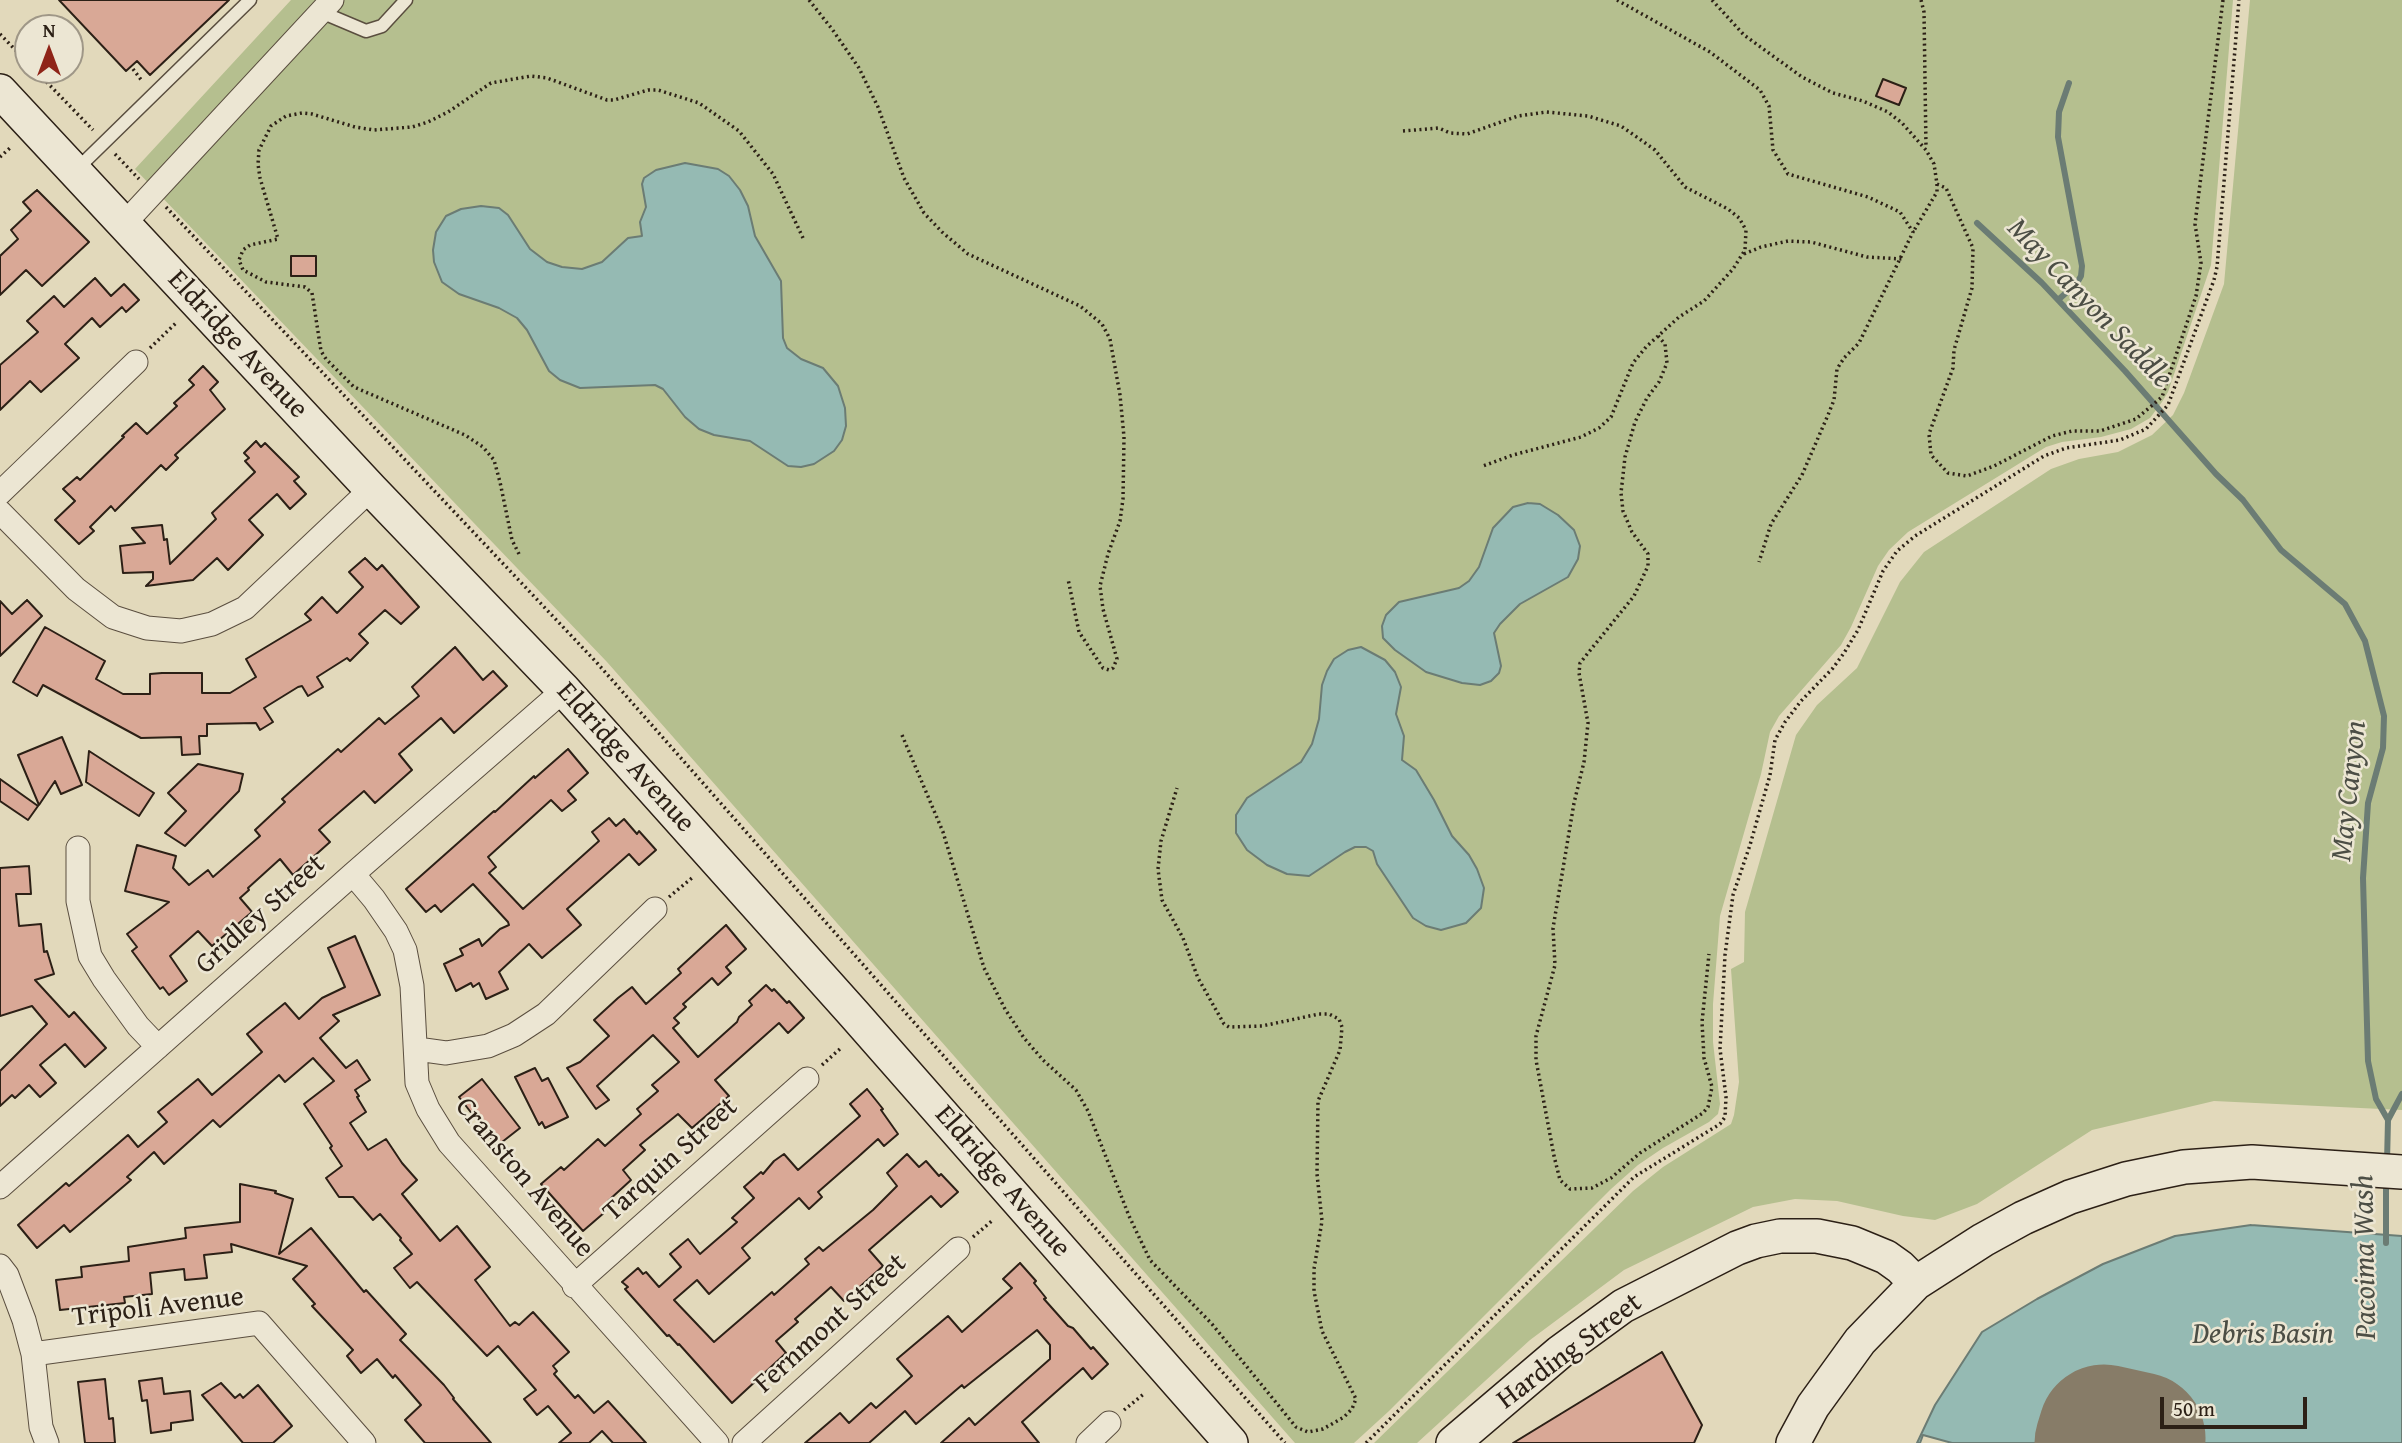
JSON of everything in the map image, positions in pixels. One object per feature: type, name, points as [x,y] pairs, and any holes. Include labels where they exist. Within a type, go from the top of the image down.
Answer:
[{"type":"street","points":[[124,224],[327,6]]},
{"type":"street","name":"Eldridge Avenue","points":[[0,91],[564,690],[854,1014],[1231,1443]]},
{"type":"street","points":[[0,493],[136,362]]},
{"type":"street","points":[[0,512],[76,589],[113,617],[147,628],[181,631],[212,624],[245,608],[372,489]]},
{"type":"street","name":"Gridley Street","points":[[0,1187],[564,690]]},
{"type":"street","points":[[78,848],[78,901],[90,956],[138,1026],[158,1047]]},
{"type":"street","name":"Cranston Avenue","points":[[353,874],[388,920],[405,950],[412,986],[416,1083],[449,1143],[717,1443]]},
{"type":"street","points":[[416,1049],[446,1053],[488,1046],[514,1035],[546,1014],[655,909]]},
{"type":"street","name":"Tarquin Street","points":[[574,1286],[807,1079]]},
{"type":"street","points":[[1793,1443],[1813,1406],[1860,1342],[1916,1283],[2023,1217],[2070,1197],[2126,1179],[2184,1167],[2252,1162],[2402,1171]]},
{"type":"street","name":"Harding Street","points":[[1453,1443],[1560,1352],[1623,1306],[1756,1241],[1780,1236],[1817,1236],[1852,1243],[1886,1257],[1916,1283]]},
{"type":"street","name":"Fernmont Street","points":[[744,1443],[958,1250]]},
{"type":"street","points":[[0,1266],[7,1275],[24,1320],[33,1354],[41,1427],[47,1443]]},
{"type":"street","name":"Tripoli Avenue","points":[[33,1354],[259,1323],[364,1443]]},
{"type":"street","points":[[1087,1443],[1109,1423]]},
{"type":"lane","points":[[75,172],[250,0]]},
{"type":"lane","points":[[327,6],[366,31],[382,26],[406,0]]},
{"type":"path","points":[[809,0],[859,68],[878,107],[904,178],[925,213],[968,254],[1080,306],[1102,324],[1110,339],[1124,437],[1120,521],[1100,586],[1103,609],[1118,659],[1109,670],[1103,667],[1079,632],[1068,579]]},
{"type":"path","points":[[1616,0],[1710,52],[1760,90],[1769,106],[1773,150],[1788,174],[1868,197],[1900,212],[1913,232]]},
{"type":"path","points":[[1712,0],[1744,35],[1802,77],[1833,93],[1863,101],[1888,112],[1902,123],[1926,150],[1934,164],[1937,184],[1937,192],[1913,232],[1859,343],[1837,369],[1828,415],[1802,475],[1771,524],[1759,562]]},
{"type":"path","points":[[1921,0],[1924,12],[1926,150]]},
{"type":"path","points":[[1937,184],[1945,188],[1973,248],[1972,288],[1954,350],[1952,368],[1929,434],[1931,456],[1948,473],[1967,476],[1994,466],[2052,436],[2072,431],[2100,431],[2136,419],[2147,412],[2162,397],[2200,277],[2201,263],[2195,224],[2223,0]]},
{"type":"path","points":[[1366,1443],[1634,1177],[1720,1124],[1725,1117],[1727,1108],[1720,1049],[1725,955],[1733,895],[1770,775],[1776,740],[1785,722],[1801,701],[1844,653],[1858,630],[1883,571],[1897,551],[1915,536],[2043,456],[2066,448],[2120,440],[2146,429],[2168,405],[2217,267],[2239,0]]},
{"type":"path","points":[[0,34],[14,48]]},
{"type":"path","points":[[133,69],[143,80],[134,89]]},
{"type":"path","points":[[519,554],[512,540],[494,460],[483,447],[465,435],[354,387],[321,351],[312,293],[305,287],[266,282],[243,270],[239,260],[243,250],[250,245],[278,239],[258,164],[259,150],[271,126],[286,116],[302,113],[374,130],[412,127],[448,112],[491,83],[531,76],[547,78],[607,100],[658,90],[699,103],[739,131],[773,174],[803,238]]},
{"type":"path","points":[[49,84],[143,183]]},
{"type":"path","points":[[1403,131],[1440,128],[1450,133],[1467,134],[1518,116],[1546,112],[1588,116],[1621,126],[1655,150],[1685,187],[1728,209],[1746,230],[1745,250],[1733,269],[1704,301],[1679,317],[1633,363],[1611,417],[1599,428],[1581,437],[1483,466]]},
{"type":"path","points":[[93,130],[101,122]]},
{"type":"path","points":[[0,157],[10,148]]},
{"type":"path","points":[[162,204],[598,664],[1285,1443]]},
{"type":"path","points":[[1742,255],[1761,247],[1788,241],[1811,242],[1867,257],[1902,259]]},
{"type":"path","points":[[136,362],[176,323]]},
{"type":"path","points":[[1658,336],[1665,344],[1667,363],[1635,422],[1625,457],[1621,493],[1623,511],[1632,531],[1648,554],[1648,566],[1634,596],[1580,663],[1579,673],[1588,723],[1584,762],[1574,803],[1553,928],[1555,965],[1536,1036],[1536,1060],[1554,1156],[1560,1180],[1570,1189],[1592,1188],[1611,1178],[1640,1153],[1703,1113],[1708,1107],[1712,1098],[1712,1087],[1704,1058],[1702,1013],[1709,954]]},
{"type":"path","points":[[902,735],[943,832],[984,968],[1005,1009],[1024,1038],[1043,1060],[1076,1090],[1150,1259],[1212,1324],[1296,1427],[1308,1432],[1323,1429],[1344,1417],[1352,1409],[1356,1399],[1322,1331],[1314,1291],[1314,1269],[1322,1221],[1317,1174],[1318,1101],[1340,1050],[1342,1027],[1339,1019],[1329,1014],[1262,1026],[1229,1027],[1224,1024],[1198,978],[1182,938],[1162,900],[1158,869],[1161,841],[1177,788]]},
{"type":"path","points":[[655,909],[692,878]]},
{"type":"path","points":[[807,1079],[841,1048]]},
{"type":"path","points":[[1109,1423],[1145,1393]]},
{"type":"green space","points":[[291,0],[2233,0],[2211,265],[2168,392],[2162,402],[2150,418],[2131,429],[2046,447],[1908,532],[1889,550],[1878,566],[1841,645],[1779,716],[1770,732],[1761,774],[1720,916],[1713,1004],[1713,1042],[1720,1104],[1718,1114],[1638,1165],[1611,1189],[1354,1443],[1295,1443],[607,662],[135,169]]},
{"type":"green space","points":[[2250,0],[2402,0],[2402,1110],[2214,1101],[2092,1130],[1977,1204],[1935,1220],[1903,1216],[1837,1201],[1795,1199],[1753,1207],[1624,1270],[1530,1340],[1417,1443],[1374,1443],[1633,1191],[1663,1167],[1731,1124],[1739,1082],[1731,969],[1744,962],[1745,912],[1796,735],[1817,705],[1857,668],[1900,582],[1924,552],[2051,469],[2079,459],[2118,452],[2152,435],[2173,415],[2184,393],[2224,284]]},
{"type":"green space","points":[[2091,1410],[2170,1432],[2166,1443],[2080,1443]]},
{"type":"water","points":[[685,163],[718,169],[729,176],[740,190],[748,206],[755,236],[781,281],[783,338],[787,348],[801,359],[823,368],[838,386],[845,408],[846,426],[842,440],[834,451],[814,464],[788,466],[750,441],[714,435],[699,429],[685,417],[663,389],[655,385],[580,388],[560,380],[549,371],[527,330],[517,318],[499,308],[459,294],[442,282],[434,262],[433,250],[436,232],[446,216],[461,209],[481,206],[499,208],[508,215],[530,249],[547,262],[582,269],[602,262],[628,238],[642,236],[640,222],[646,207],[642,184],[644,178],[656,170]]},
{"type":"water","points":[[1528,503],[1540,504],[1558,515],[1574,530],[1580,546],[1578,559],[1568,577],[1520,604],[1500,624],[1494,633],[1501,666],[1499,673],[1491,681],[1480,685],[1462,683],[1426,672],[1395,650],[1383,638],[1382,626],[1386,615],[1399,602],[1459,588],[1469,581],[1479,567],[1493,528],[1513,507]]},
{"type":"water","points":[[1361,647],[1385,660],[1395,672],[1401,687],[1396,714],[1404,736],[1402,760],[1416,770],[1452,836],[1477,869],[1484,888],[1481,908],[1466,923],[1441,930],[1426,926],[1413,918],[1377,864],[1373,851],[1366,847],[1355,847],[1345,852],[1309,876],[1287,874],[1267,865],[1247,850],[1236,833],[1236,815],[1247,798],[1301,762],[1312,744],[1319,719],[1322,685],[1334,659],[1348,650]]},
{"type":"water","name":"Debris Basin","points":[[2251,1225],[2402,1236],[2402,1443],[2166,1443],[2170,1432],[2091,1410],[2080,1443],[1952,1443],[1923,1435],[1920,1443],[1917,1443],[1935,1405],[1982,1332],[2103,1264],[2175,1236]]},
{"type":"building","points":[[59,0],[229,0],[150,75],[137,61],[126,71],[84,26],[84,14],[72,14]]},
{"type":"building","points":[[1883,79],[1906,88],[1899,105],[1876,96]]},
{"type":"building","points":[[37,190],[89,242],[42,286],[26,270],[0,295],[0,256],[18,239],[11,230],[31,211],[23,202]]},
{"type":"building","points":[[291,256],[316,256],[316,276],[291,276]]},
{"type":"building","points":[[95,278],[111,296],[124,284],[139,300],[126,312],[122,307],[100,327],[92,318],[65,344],[79,358],[41,392],[30,381],[0,410],[0,365],[38,332],[27,321],[54,296],[64,307]]},
{"type":"building","points":[[203,366],[218,382],[210,390],[225,409],[175,455],[178,458],[166,470],[161,465],[115,511],[111,506],[90,527],[94,531],[79,544],[55,520],[75,501],[63,489],[77,477],[80,480],[136,423],[147,434],[177,406],[174,403],[194,385],[189,380]]},
{"type":"building","points":[[256,441],[261,447],[265,443],[299,477],[294,481],[306,494],[290,509],[277,494],[249,520],[263,535],[228,570],[217,558],[193,580],[146,586],[153,579],[153,572],[123,573],[120,546],[145,543],[132,528],[162,525],[170,564],[216,519],[212,513],[255,472],[245,461],[249,458],[244,453]]},
{"type":"building","points":[[365,558],[377,570],[382,565],[419,607],[401,624],[385,610],[359,634],[368,643],[350,661],[347,658],[317,677],[323,687],[308,696],[302,686],[298,687],[264,708],[273,722],[260,730],[256,723],[207,724],[207,736],[199,736],[200,754],[182,755],[181,737],[141,738],[43,685],[37,696],[13,682],[45,627],[105,661],[96,679],[123,694],[150,694],[150,674],[162,673],[202,673],[202,693],[230,693],[256,677],[246,659],[311,620],[305,614],[322,597],[337,613],[363,587],[349,572]]},
{"type":"building","points":[[27,600],[42,616],[0,656],[0,601],[12,614]]},
{"type":"building","points":[[455,647],[483,680],[493,671],[507,686],[454,733],[441,718],[399,754],[412,770],[375,803],[364,791],[319,830],[330,842],[293,875],[280,859],[240,898],[252,912],[212,946],[198,931],[170,956],[187,981],[169,995],[163,987],[160,989],[132,951],[137,947],[127,934],[169,902],[125,891],[137,845],[176,856],[173,868],[189,885],[208,870],[213,877],[260,836],[255,830],[285,802],[282,799],[338,749],[341,752],[379,718],[385,724],[419,696],[412,687]]},
{"type":"building","points":[[62,737],[82,785],[61,794],[55,781],[39,805],[18,755]]},
{"type":"building","points":[[568,749],[588,773],[568,791],[576,800],[562,811],[551,800],[488,857],[496,867],[489,873],[523,909],[599,841],[592,832],[609,818],[616,826],[624,819],[656,850],[639,865],[629,854],[567,909],[581,925],[542,958],[529,944],[499,972],[508,989],[486,999],[479,983],[473,987],[471,983],[456,991],[444,964],[463,955],[460,949],[479,939],[482,946],[500,929],[509,925],[508,922],[473,884],[441,912],[435,905],[426,912],[406,889]]},
{"type":"building","points":[[89,751],[154,793],[139,816],[86,782]]},
{"type":"building","points":[[198,764],[243,774],[239,791],[185,846],[165,833],[186,811],[168,793]]},
{"type":"building","points":[[0,779],[38,806],[28,820],[0,801]]},
{"type":"building","points":[[29,866],[31,894],[16,894],[19,926],[41,924],[44,952],[47,951],[54,974],[35,980],[69,1017],[74,1012],[106,1048],[85,1067],[65,1044],[40,1065],[56,1083],[40,1097],[29,1085],[15,1098],[12,1095],[0,1106],[0,1071],[47,1024],[32,1006],[0,1016],[0,868]]},
{"type":"building","points":[[726,925],[746,949],[726,967],[731,973],[718,985],[712,978],[683,1004],[686,1007],[674,1018],[679,1023],[673,1028],[698,1057],[737,1022],[752,1005],[749,1001],[766,985],[772,991],[774,989],[787,1003],[789,1001],[804,1018],[788,1033],[779,1023],[715,1080],[729,1096],[692,1128],[678,1114],[640,1145],[645,1150],[623,1170],[631,1180],[608,1201],[610,1203],[602,1209],[605,1212],[583,1231],[541,1184],[561,1167],[564,1170],[598,1139],[605,1146],[641,1114],[637,1109],[658,1091],[652,1085],[679,1062],[653,1035],[597,1086],[609,1100],[596,1109],[567,1068],[580,1062],[609,1036],[594,1020],[618,998],[632,987],[646,1004],[681,973],[678,969]]},
{"type":"building","points":[[355,936],[380,995],[333,1015],[339,1021],[320,1038],[346,1068],[357,1060],[370,1080],[355,1090],[366,1112],[350,1123],[368,1150],[386,1139],[417,1180],[402,1194],[440,1241],[457,1226],[490,1267],[475,1280],[510,1326],[515,1322],[519,1325],[533,1312],[569,1352],[553,1366],[557,1371],[554,1374],[575,1398],[578,1395],[594,1413],[608,1401],[646,1443],[613,1443],[602,1431],[589,1443],[559,1443],[571,1433],[548,1406],[537,1415],[524,1399],[536,1390],[498,1346],[487,1356],[417,1282],[410,1288],[394,1268],[412,1254],[401,1238],[380,1214],[373,1220],[353,1197],[339,1197],[326,1178],[342,1166],[304,1104],[334,1081],[313,1058],[285,1082],[279,1075],[220,1127],[213,1120],[164,1164],[154,1152],[127,1177],[131,1180],[70,1232],[64,1225],[37,1248],[18,1225],[66,1183],[69,1186],[128,1135],[138,1147],[167,1122],[158,1112],[198,1079],[212,1095],[262,1052],[247,1034],[285,1003],[299,1019],[322,998],[345,987],[328,948]]},
{"type":"building","points":[[535,1068],[542,1081],[548,1078],[568,1117],[545,1128],[542,1122],[539,1125],[515,1077]]},
{"type":"building","points":[[482,1079],[520,1128],[497,1146],[459,1097]]},
{"type":"building","points":[[867,1089],[898,1134],[884,1146],[878,1139],[818,1192],[822,1197],[809,1209],[799,1198],[742,1248],[750,1258],[709,1294],[697,1280],[674,1300],[714,1342],[809,1264],[805,1259],[819,1247],[823,1251],[873,1210],[897,1186],[887,1173],[907,1154],[919,1167],[926,1161],[958,1192],[941,1207],[931,1196],[869,1250],[883,1266],[844,1301],[831,1287],[795,1319],[798,1322],[776,1341],[786,1353],[732,1403],[679,1344],[667,1336],[625,1289],[628,1287],[622,1282],[638,1268],[643,1274],[646,1272],[659,1287],[681,1267],[670,1254],[688,1239],[700,1254],[737,1222],[732,1218],[754,1198],[744,1187],[784,1154],[798,1170],[860,1116],[850,1104]]},
{"type":"building","points":[[240,1184],[276,1191],[275,1193],[293,1199],[279,1254],[311,1228],[364,1292],[366,1290],[406,1334],[400,1340],[444,1385],[491,1443],[425,1443],[405,1420],[421,1405],[377,1359],[361,1373],[347,1356],[353,1350],[312,1306],[315,1304],[293,1279],[307,1266],[231,1244],[232,1252],[204,1255],[207,1278],[185,1280],[184,1269],[150,1273],[152,1294],[124,1297],[125,1303],[60,1310],[56,1280],[82,1277],[81,1267],[129,1261],[128,1247],[186,1238],[185,1228],[240,1222]]},
{"type":"building","points":[[1020,1263],[1036,1281],[1034,1283],[1046,1298],[1044,1299],[1108,1364],[1092,1379],[1083,1368],[1022,1422],[1039,1443],[941,1443],[969,1418],[975,1425],[1050,1359],[1050,1345],[1037,1330],[964,1388],[962,1385],[916,1424],[905,1411],[869,1443],[805,1443],[840,1413],[849,1423],[871,1403],[876,1408],[912,1376],[897,1359],[948,1316],[962,1332],[1012,1288],[1003,1279]]},
{"type":"building","points":[[1662,1352],[1702,1425],[1694,1443],[1513,1443]]},
{"type":"building","points":[[162,1378],[164,1394],[190,1391],[193,1420],[171,1423],[171,1430],[151,1433],[147,1400],[142,1401],[139,1381]]},
{"type":"building","points":[[105,1379],[109,1419],[113,1418],[115,1443],[85,1443],[78,1382]]},
{"type":"building","points":[[221,1383],[235,1398],[240,1394],[243,1398],[258,1385],[292,1426],[273,1443],[243,1443],[202,1395]]},
{"type":"waterway","name":"May Canyon Saddle","points":[[2058,300],[2077,283],[2082,266],[2058,137],[2059,112],[2069,83]]},
{"type":"waterway","name":"May Canyon","points":[[1977,223],[2042,283],[2125,371],[2216,474],[2243,500],[2281,550],[2345,604],[2365,641],[2384,716],[2383,748],[2368,803],[2363,878],[2368,1061],[2376,1099],[2388,1120]]},
{"type":"waterway","name":"Pacoima Wash","points":[[2387,1162],[2388,1120],[2402,1094]]},
{"type":"waterway","name":"Pacoima Wash","points":[[2386,1180],[2386,1243]]},
{"type":"runway","points":[[2100,1443],[2104,1430],[2140,1438],[2139,1443]]}]
